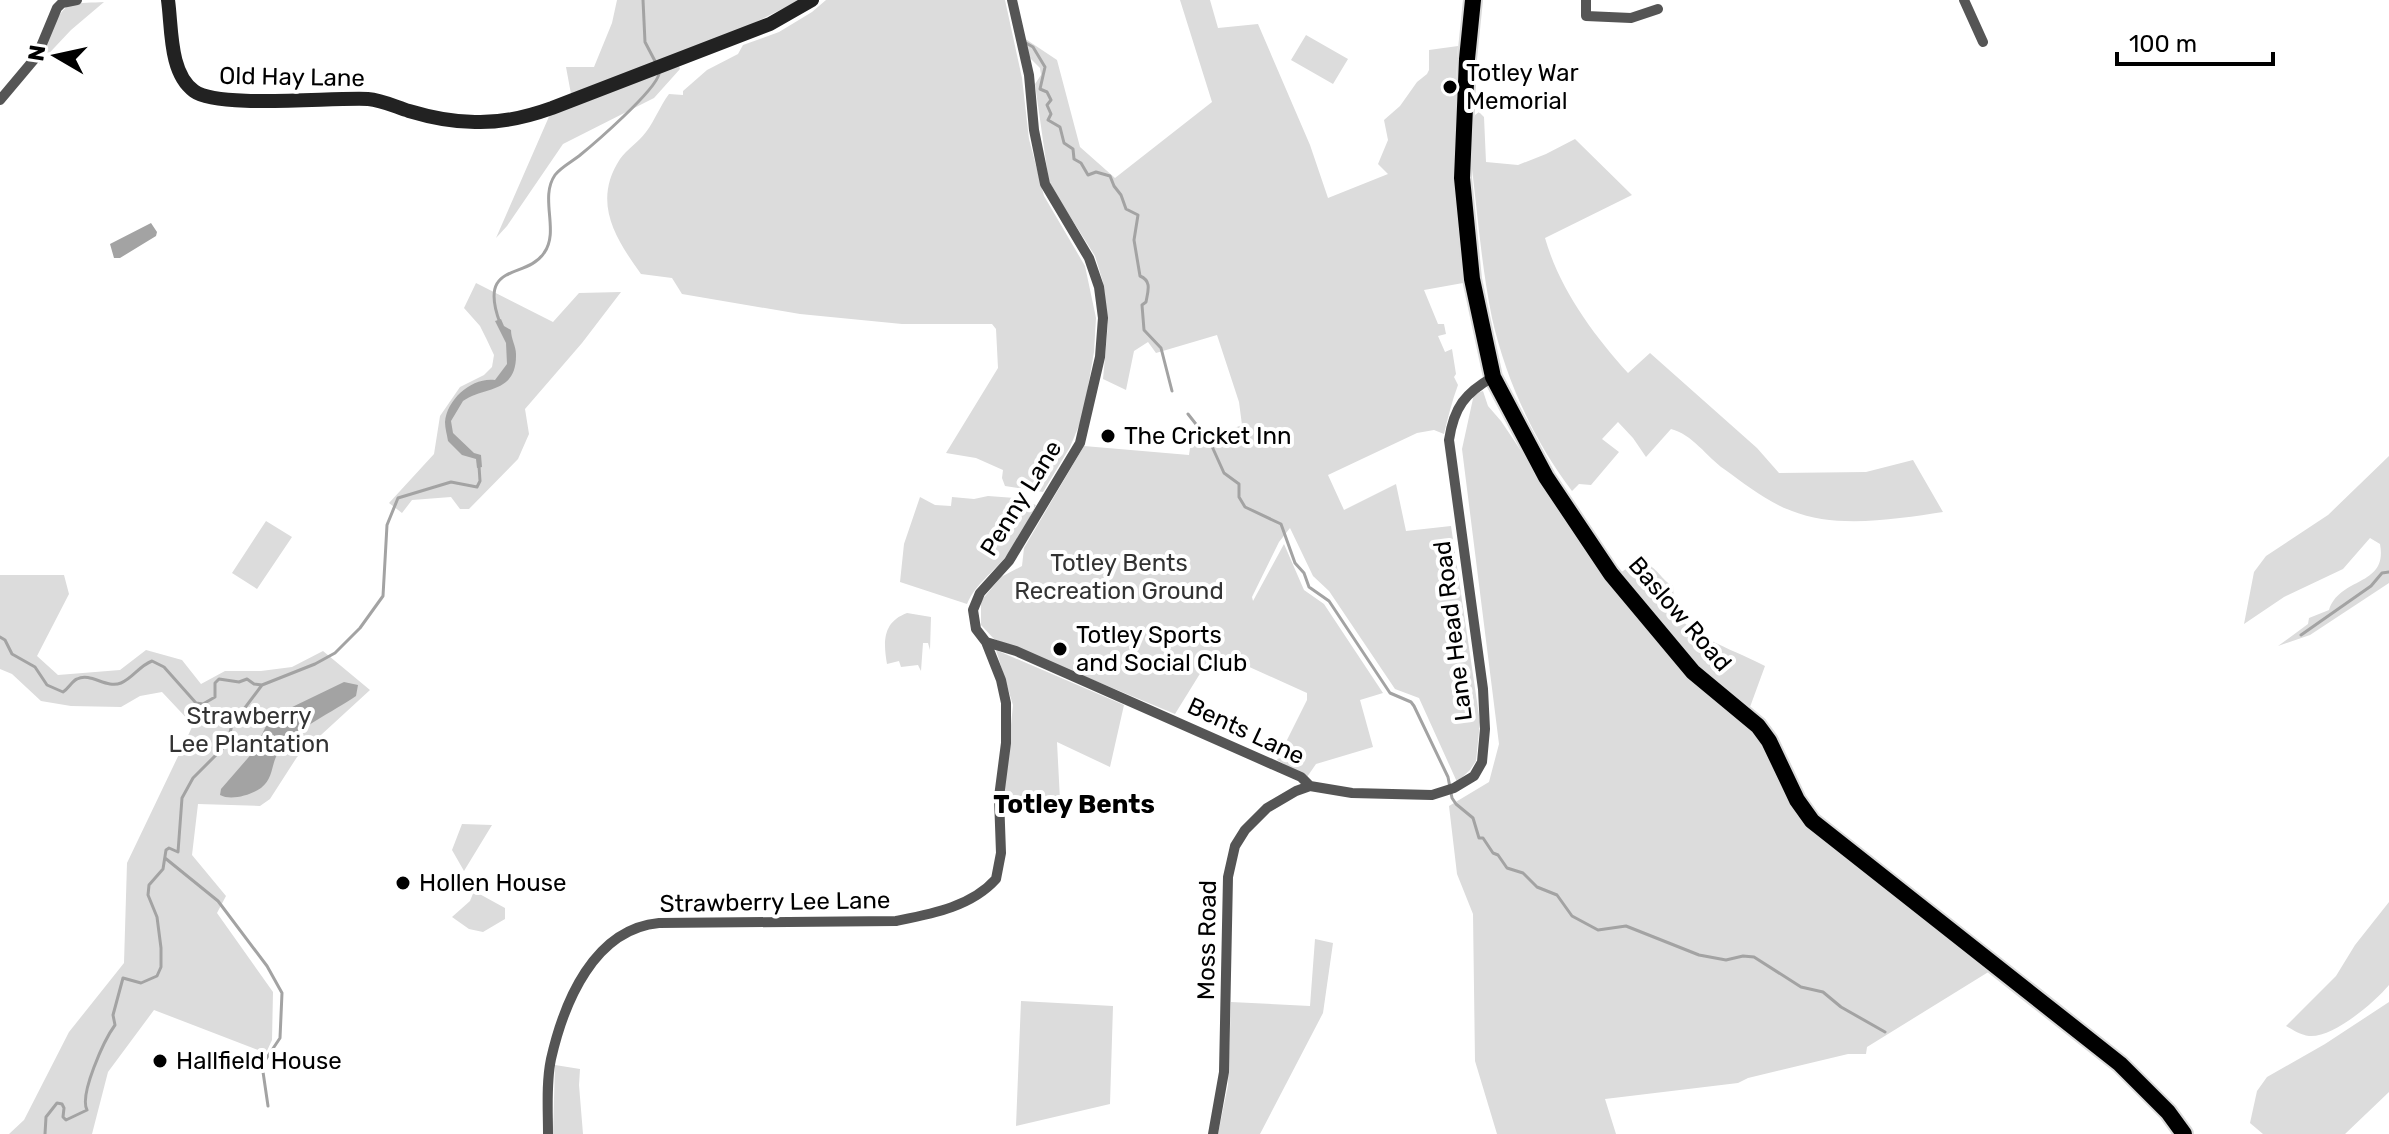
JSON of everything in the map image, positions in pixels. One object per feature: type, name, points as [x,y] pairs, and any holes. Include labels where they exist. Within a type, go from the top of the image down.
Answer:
[{"type":"main road","name":"Baslow Road","points":[[1473,0],[1462,178],[1472,279],[1493,377],[1546,477],[1611,574],[1693,672],[1758,726],[1769,741],[1797,800],[1812,821],[2120,1064],[2161,1104],[2184,1134]]},
{"type":"street","points":[[0,100],[37,56],[58,2],[76,0]]},
{"type":"street","name":"Old Hay Lane","points":[[168,0],[179,73],[191,89],[212,98],[272,101],[372,99],[411,112],[464,122],[486,122],[525,117],[713,47],[770,24],[812,0]]},
{"type":"street","name":"Penny Lane","points":[[986,642],[980,637],[973,619],[974,604],[1009,561],[1080,443],[1100,357],[1102,331],[1097,278],[1089,258],[1045,184],[1034,130],[1029,75],[1012,0]]},
{"type":"street","points":[[1586,0],[1586,16],[1631,18],[1658,9]]},
{"type":"street","points":[[1964,0],[1983,42]]},
{"type":"street","name":"Lane Head Road","points":[[1310,786],[1352,793],[1432,795],[1470,780],[1480,767],[1485,711],[1449,440],[1466,395],[1493,377]]},
{"type":"street","name":"Bents Lane","points":[[986,642],[1016,651],[1174,719],[1301,777],[1310,786]]},
{"type":"street","name":"Strawberry Lee Lane","points":[[548,1134],[551,1062],[562,1021],[594,959],[601,949],[624,932],[659,923],[896,921],[923,916],[968,901],[994,882],[999,872],[1001,853],[999,797],[1007,721],[1001,680],[986,642]]},
{"type":"street","name":"Moss Road","points":[[1213,1134],[1224,1072],[1230,861],[1238,839],[1267,808],[1310,786]]},
{"type":"green space","points":[[617,0],[800,0],[750,25],[571,94],[566,67],[594,67],[612,23]]},
{"type":"green space","points":[[826,0],[1005,0],[1022,78],[1029,139],[1044,196],[1085,266],[1096,318],[1094,352],[1083,416],[1070,447],[1043,492],[1005,486],[1003,470],[976,458],[946,453],[998,368],[996,329],[992,324],[902,324],[800,314],[682,294],[672,278],[641,274],[616,233],[607,205],[612,175],[623,155],[646,132],[669,94],[683,95],[683,91],[707,70],[738,54],[743,45],[779,32]]},
{"type":"green space","name":"Totley Bents Recreation Ground","points":[[1180,0],[1210,0],[1218,28],[1258,24],[1310,145],[1328,198],[1388,174],[1378,164],[1388,140],[1384,120],[1427,74],[1429,50],[1458,46],[1456,80],[1446,81],[1444,92],[1456,94],[1454,159],[1463,283],[1424,290],[1438,324],[1444,324],[1446,334],[1438,336],[1445,352],[1452,349],[1454,377],[1458,385],[1444,434],[1434,430],[1417,433],[1328,475],[1344,510],[1396,484],[1406,531],[1451,526],[1480,722],[1476,761],[1457,782],[1419,698],[1395,689],[1329,591],[1313,576],[1290,528],[1279,542],[1252,597],[1253,601],[1284,544],[1304,590],[1324,604],[1383,693],[1360,700],[1373,747],[1316,764],[1307,777],[1277,760],[1307,700],[1307,693],[1214,651],[1175,714],[994,639],[981,625],[981,601],[1001,577],[1022,566],[1024,548],[1084,446],[1189,455],[1192,434],[1211,437],[1242,425],[1239,402],[1217,335],[1156,353],[1148,342],[1134,351],[1126,390],[1103,379],[1108,324],[1103,282],[1095,256],[1049,183],[1035,84],[1041,75],[1040,68],[1028,56],[1024,38],[1057,60],[1080,147],[1115,178],[1212,102]]},
{"type":"green space","points":[[104,2],[71,30],[39,64],[55,23],[65,9],[74,4]]},
{"type":"green space","points":[[1306,35],[1348,59],[1333,84],[1291,60]]},
{"type":"green space","points":[[679,66],[680,69],[654,98],[563,144],[496,238],[551,112]]},
{"type":"green space","points":[[1479,112],[1484,117],[1486,162],[1518,165],[1575,139],[1632,195],[1545,238],[1559,276],[1579,310],[1628,373],[1650,353],[1757,448],[1779,473],[1866,472],[1913,460],[1943,512],[1867,521],[1809,516],[1783,507],[1756,492],[1693,441],[1671,429],[1646,457],[1618,422],[1602,439],[1619,452],[1591,485],[1579,484],[1572,491],[1545,452],[1523,409],[1505,364],[1492,318],[1470,152],[1471,127]]},
{"type":"green space","points":[[476,283],[553,322],[579,293],[621,292],[525,409],[529,434],[518,459],[469,509],[460,509],[451,497],[412,500],[402,513],[389,503],[434,454],[440,416],[460,387],[484,375],[492,367],[494,355],[486,338],[464,308]]},
{"type":"green space","points":[[1483,391],[1488,406],[1598,566],[1748,726],[1760,742],[1796,810],[1990,971],[1867,1047],[1866,1054],[1848,1054],[1738,1083],[1605,1099],[1616,1134],[1497,1134],[1475,1061],[1473,914],[1457,874],[1449,806],[1489,782],[1499,744],[1462,449],[1474,394]]},
{"type":"green space","points":[[2389,456],[2389,583],[2310,635],[2278,646],[2308,624],[2309,618],[2329,610],[2343,591],[2377,568],[2381,558],[2380,544],[2370,538],[2343,569],[2284,597],[2244,624],[2254,572],[2266,556],[2328,515]]},
{"type":"green space","points":[[988,496],[1015,498],[1036,505],[1011,549],[967,604],[900,582],[904,544],[920,497],[935,505],[951,506],[952,497],[974,499]]},
{"type":"green space","points":[[266,521],[292,537],[257,589],[232,573]]},
{"type":"green space","points":[[1642,562],[1673,586],[1676,611],[1690,628],[1765,666],[1750,707],[1699,668],[1617,575]]},
{"type":"green space","name":"Strawberry Lee Plantation","points":[[0,575],[64,575],[69,594],[37,656],[58,675],[120,670],[146,650],[182,660],[201,684],[225,671],[292,667],[323,651],[370,690],[297,757],[270,799],[260,806],[198,804],[192,855],[226,896],[217,913],[273,992],[272,1040],[266,1053],[154,1010],[108,1072],[92,1134],[9,1134],[24,1120],[69,1032],[124,963],[127,863],[193,725],[162,692],[140,696],[121,707],[71,706],[41,701],[12,674],[0,669]]},
{"type":"green space","points":[[907,613],[931,617],[930,650],[928,643],[923,643],[921,671],[918,665],[901,667],[899,661],[887,664],[886,633],[893,622]]},
{"type":"green space","points":[[996,650],[1124,705],[1110,767],[1057,742],[1060,800],[1004,796],[1013,705]]},
{"type":"green space","points":[[462,824],[492,825],[464,871],[452,850]]},
{"type":"green space","points":[[474,891],[505,908],[505,919],[483,932],[469,929],[452,917],[470,901]]},
{"type":"green space","points":[[2389,902],[2389,985],[2363,1010],[2330,1031],[2309,1036],[2286,1026],[2336,976],[2355,945]]},
{"type":"green space","points":[[1315,939],[1333,943],[1323,1013],[1260,1134],[1218,1134],[1228,1085],[1231,1002],[1310,1006]]},
{"type":"green space","points":[[1021,1001],[1113,1006],[1110,1104],[1016,1126]]},
{"type":"green space","points":[[2389,1002],[2389,1092],[2345,1134],[2263,1134],[2250,1123],[2257,1091],[2267,1077]]},
{"type":"green space","points":[[555,1065],[580,1069],[583,1134],[553,1134]]},
{"type":"shaded area","points":[[151,223],[156,236],[120,258],[114,258],[110,244]]},
{"type":"shaded area","points":[[501,319],[504,326],[511,330],[516,351],[511,376],[498,387],[463,401],[451,421],[453,433],[474,453],[481,455],[482,467],[477,468],[476,459],[462,455],[448,441],[445,422],[450,405],[462,391],[478,382],[495,380],[507,364],[506,343],[495,321]]},
{"type":"shaded area","points":[[344,682],[358,685],[356,696],[305,727],[287,742],[261,788],[241,796],[220,795],[221,789],[254,751],[266,726],[286,710]]},
{"type":"waterway","points":[[643,0],[645,42],[656,63]]},
{"type":"waterway","points":[[1026,43],[1033,47],[1045,67],[1040,89],[1047,92],[1051,100],[1047,105],[1051,114],[1048,120],[1060,127],[1064,143],[1073,149],[1074,159],[1081,163],[1088,175],[1096,172],[1110,176],[1126,209],[1138,215],[1134,240],[1140,276],[1148,287],[1146,302],[1142,305],[1144,330],[1161,348],[1172,391]]},
{"type":"waterway","points":[[500,323],[495,303],[499,281],[536,261],[548,244],[549,194],[555,175],[624,116],[659,74]]},
{"type":"waterway","points":[[1188,414],[1210,442],[1224,473],[1239,484],[1239,497],[1245,507],[1281,524],[1295,563],[1304,573],[1309,587],[1329,601],[1390,693],[1414,706],[1448,777],[1452,798],[1473,818],[1479,838],[1483,838],[1507,868],[1523,873],[1537,887],[1557,895],[1572,916],[1598,930],[1626,926],[1699,955],[1726,960],[1754,957],[1801,987],[1823,992],[1841,1007],[1885,1032]]},
{"type":"waterway","points":[[45,1134],[46,1117],[57,1103],[62,1104],[66,1120],[87,1110],[85,1103],[89,1080],[115,1025],[113,1015],[123,978],[141,983],[157,976],[161,967],[157,917],[148,895],[149,885],[163,869],[166,850],[169,848],[178,852],[182,798],[193,778],[227,744],[232,725],[262,685],[335,653],[360,628],[383,596],[387,525],[398,498],[451,482],[477,487],[480,481],[479,466]]},
{"type":"waterway","points":[[2301,635],[2371,586],[2382,573],[2389,572]]},
{"type":"waterway","points":[[0,637],[12,654],[35,667],[47,685],[63,692],[82,677],[110,684],[121,683],[152,661],[164,667],[196,703],[203,704],[215,697],[215,683],[219,679],[239,682],[247,679],[262,685]]},
{"type":"waterway","points":[[165,858],[218,901],[267,966],[282,993],[280,1038],[262,1065],[268,1106]]},
{"type":"place","name":"Totley War Memorial","points":[[1450,87]]},
{"type":"place","name":"The Cricket Inn","points":[[1108,436]]},
{"type":"place","name":"Totley Sports and Social Club","points":[[1060,649]]},
{"type":"place","name":"Hollen House","points":[[403,883]]},
{"type":"place","name":"Hallfield House","points":[[160,1061]]},
{"type":"district","name":"Totley Bents","points":[[1074,804]]}]
